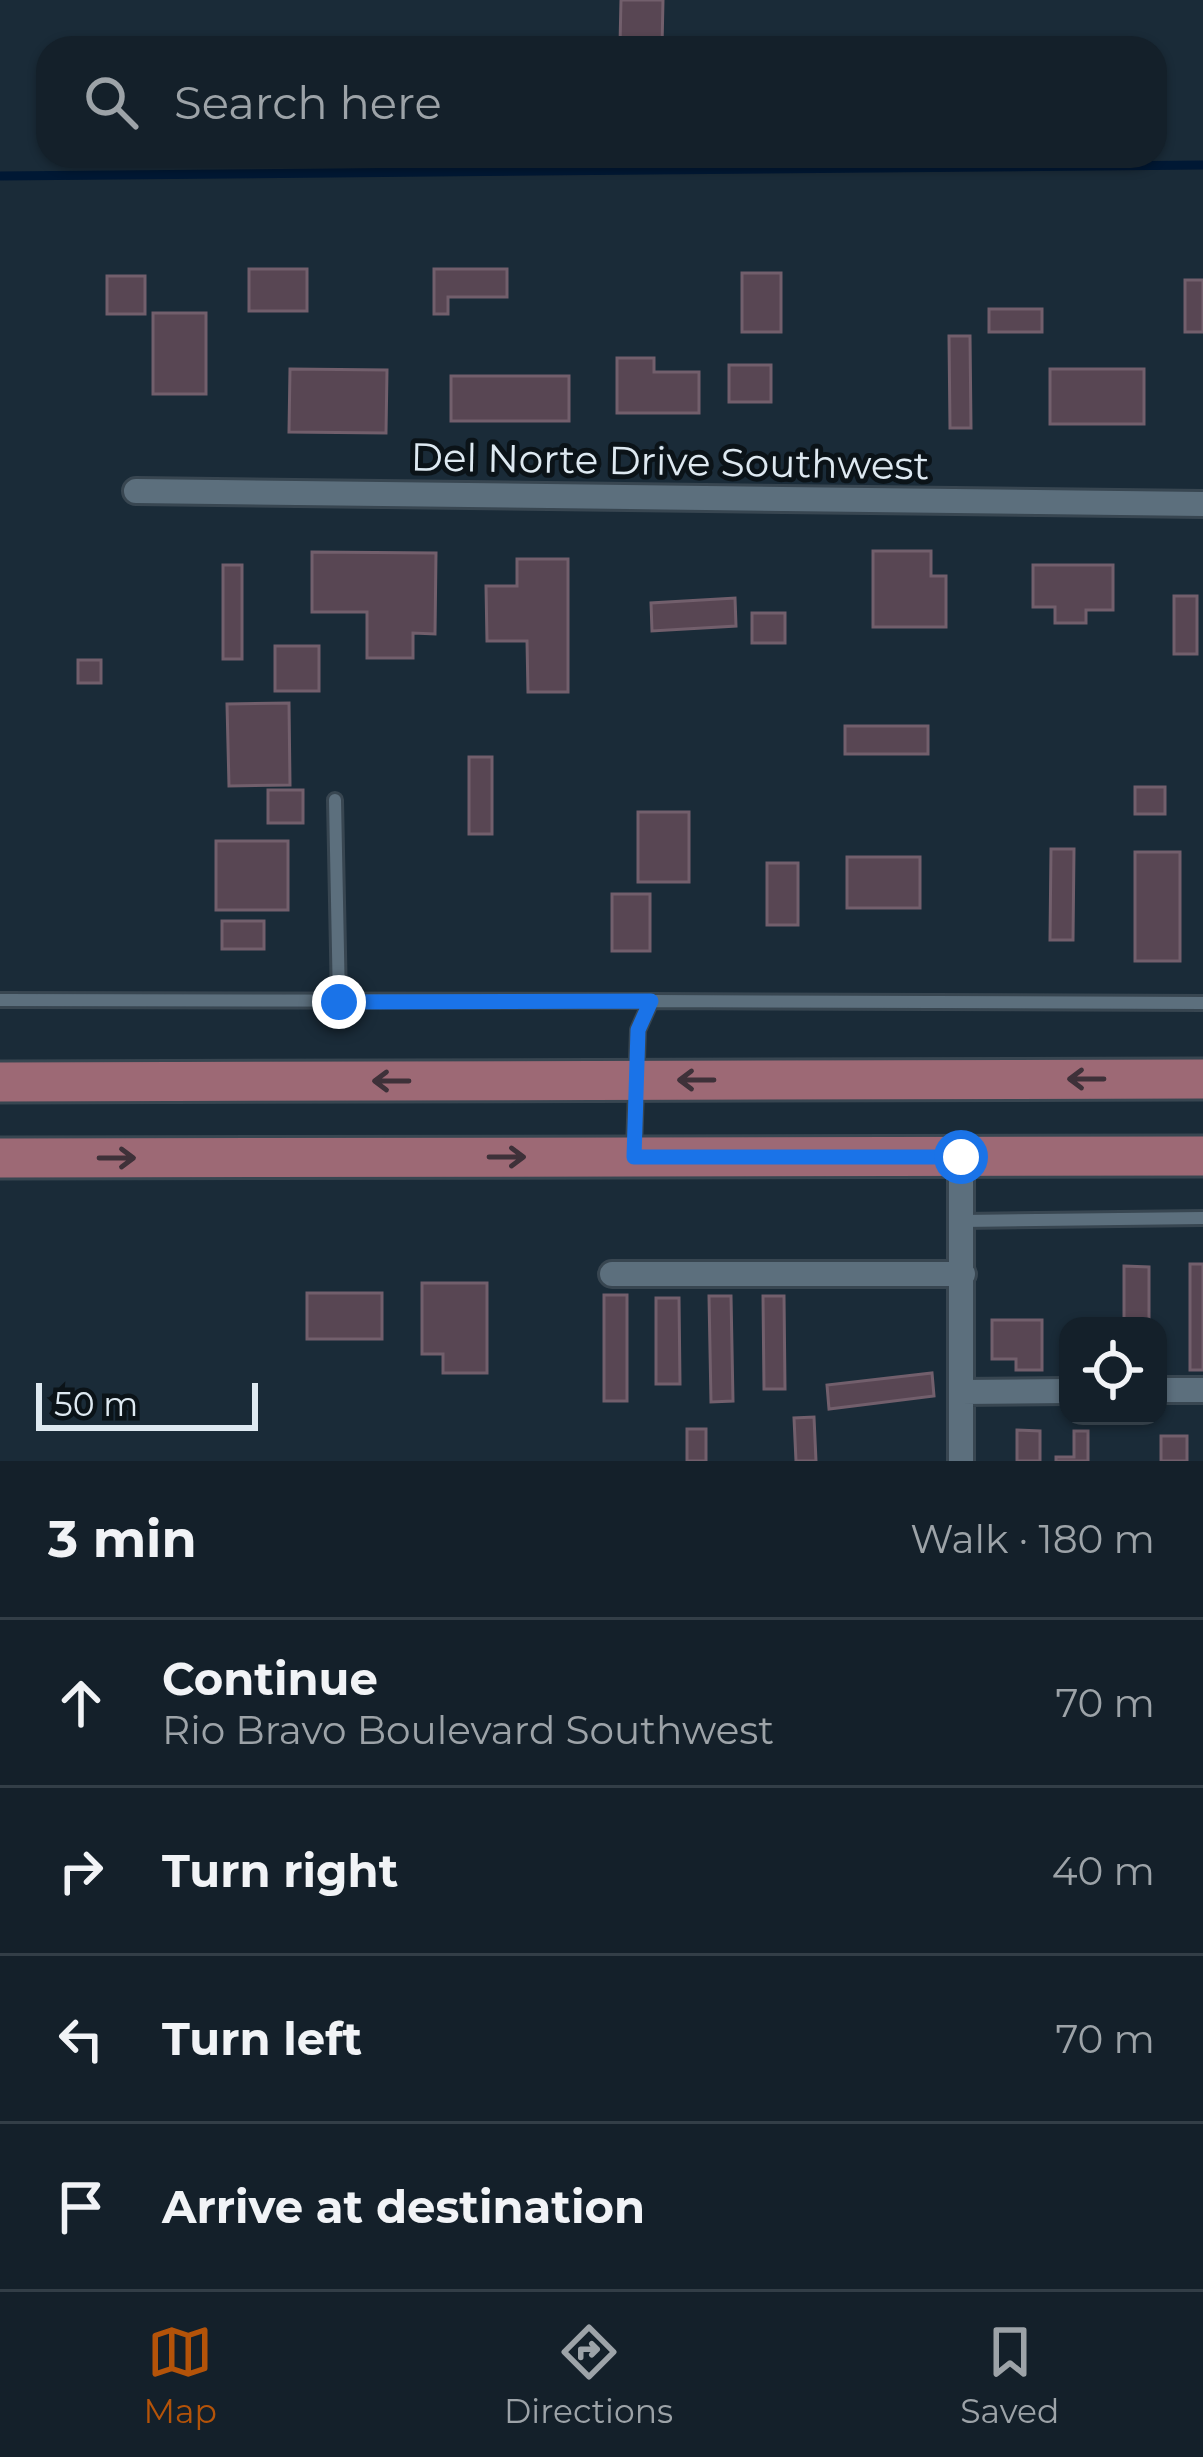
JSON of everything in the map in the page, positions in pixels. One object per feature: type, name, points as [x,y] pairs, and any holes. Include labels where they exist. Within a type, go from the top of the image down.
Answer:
[{"type":"main road","points":[[0,1082],[1203,1078]]},
{"type":"main road","points":[[0,1158],[1203,1156]]},
{"type":"street","name":"Del Norte Drive Southwest","points":[[136,490],[1203,504]]},
{"type":"street","points":[[961,1157],[961,1461]]},
{"type":"street","points":[[612,1274],[963,1274]]},
{"type":"street","points":[[1167,1390],[1203,1390]]},
{"type":"street","points":[[961,1392],[1059,1391]]},
{"type":"lane","points":[[335,800],[339,1002]]},
{"type":"lane","points":[[0,1000],[1203,1003]]},
{"type":"lane","points":[[634,1157],[638,1030],[651,1001]]},
{"type":"lane","points":[[962,1221],[1203,1218]]},
{"type":"building","points":[[621,0],[663,0],[662,36],[620,36]]},
{"type":"building","points":[[249,269],[307,269],[307,311],[249,311]]},
{"type":"building","points":[[434,269],[507,269],[507,297],[448,297],[448,314],[434,314]]},
{"type":"building","points":[[742,273],[781,273],[781,332],[742,332]]},
{"type":"building","points":[[107,276],[145,276],[145,314],[107,314]]},
{"type":"building","points":[[1185,280],[1203,280],[1203,332],[1185,332]]},
{"type":"building","points":[[989,309],[1042,309],[1042,332],[989,332]]},
{"type":"building","points":[[153,313],[206,313],[206,394],[153,394]]},
{"type":"building","points":[[949,336],[970,336],[971,428],[950,428]]},
{"type":"building","points":[[617,358],[654,358],[654,372],[699,372],[699,413],[617,413]]},
{"type":"building","points":[[729,365],[771,365],[771,402],[729,402]]},
{"type":"building","points":[[290,369],[387,370],[386,433],[289,432]]},
{"type":"building","points":[[1050,369],[1144,369],[1144,424],[1050,424]]},
{"type":"building","points":[[451,376],[569,376],[569,421],[451,421]]},
{"type":"building","points":[[873,551],[931,551],[931,576],[946,576],[946,627],[873,627]]},
{"type":"building","points":[[312,552],[436,553],[435,634],[413,633],[413,658],[367,658],[367,612],[312,612]]},
{"type":"building","points":[[517,559],[568,559],[568,692],[528,692],[527,641],[487,641],[486,586],[517,586]]},
{"type":"building","points":[[223,565],[242,565],[242,659],[223,659]]},
{"type":"building","points":[[1033,565],[1113,565],[1113,610],[1086,610],[1086,623],[1055,623],[1055,607],[1033,607]]},
{"type":"building","points":[[1174,596],[1197,596],[1197,654],[1174,654]]},
{"type":"building","points":[[735,598],[736,626],[652,631],[651,603]]},
{"type":"building","points":[[752,613],[785,613],[785,643],[752,643]]},
{"type":"building","points":[[275,646],[319,646],[319,691],[275,691]]},
{"type":"building","points":[[78,660],[101,660],[101,683],[78,683]]},
{"type":"building","points":[[289,703],[290,785],[229,786],[227,704]]},
{"type":"building","points":[[845,726],[928,726],[928,754],[845,754]]},
{"type":"building","points":[[469,757],[492,757],[492,834],[469,834]]},
{"type":"building","points":[[1135,787],[1165,787],[1165,814],[1135,814]]},
{"type":"building","points":[[268,790],[303,790],[303,823],[268,823]]},
{"type":"building","points":[[638,812],[689,812],[689,882],[638,882]]},
{"type":"building","points":[[216,841],[288,841],[288,910],[216,910]]},
{"type":"building","points":[[1051,849],[1074,849],[1073,940],[1050,940]]},
{"type":"building","points":[[1135,852],[1180,852],[1180,961],[1135,961]]},
{"type":"building","points":[[847,857],[920,857],[920,908],[847,908]]},
{"type":"building","points":[[767,863],[798,863],[798,925],[767,925]]},
{"type":"building","points":[[612,894],[650,894],[650,951],[612,951]]},
{"type":"building","points":[[222,921],[264,921],[264,949],[222,949]]},
{"type":"building","points":[[1190,1264],[1203,1264],[1203,1370],[1190,1370]]},
{"type":"building","points":[[1124,1266],[1149,1267],[1149,1317],[1124,1317]]},
{"type":"building","points":[[422,1283],[487,1283],[487,1373],[443,1373],[443,1354],[422,1354]]},
{"type":"building","points":[[307,1293],[382,1293],[382,1339],[307,1339]]},
{"type":"building","points":[[604,1295],[627,1295],[627,1401],[604,1401]]},
{"type":"building","points":[[709,1296],[731,1296],[733,1401],[711,1402]]},
{"type":"building","points":[[763,1296],[784,1296],[785,1389],[764,1389]]},
{"type":"building","points":[[656,1298],[679,1298],[680,1384],[656,1384]]},
{"type":"building","points":[[992,1320],[1042,1320],[1042,1370],[1016,1370],[1016,1359],[992,1359]]},
{"type":"building","points":[[932,1373],[934,1396],[829,1409],[827,1385]]},
{"type":"building","points":[[814,1417],[816,1461],[796,1461],[794,1418]]},
{"type":"building","points":[[687,1429],[706,1429],[706,1461],[687,1461]]},
{"type":"building","points":[[1017,1430],[1040,1431],[1040,1461],[1017,1461]]},
{"type":"building","points":[[1074,1431],[1088,1431],[1088,1461],[1056,1461],[1056,1457],[1074,1457]]},
{"type":"building","points":[[1161,1436],[1187,1436],[1187,1461],[1161,1461]]},
{"type":"waterway","points":[[1167,165],[1203,165]]},
{"type":"waterway","points":[[0,176],[875,168]]},
{"type":"route","points":[[339,1002],[651,1001],[638,1030],[634,1157],[961,1157]]}]
